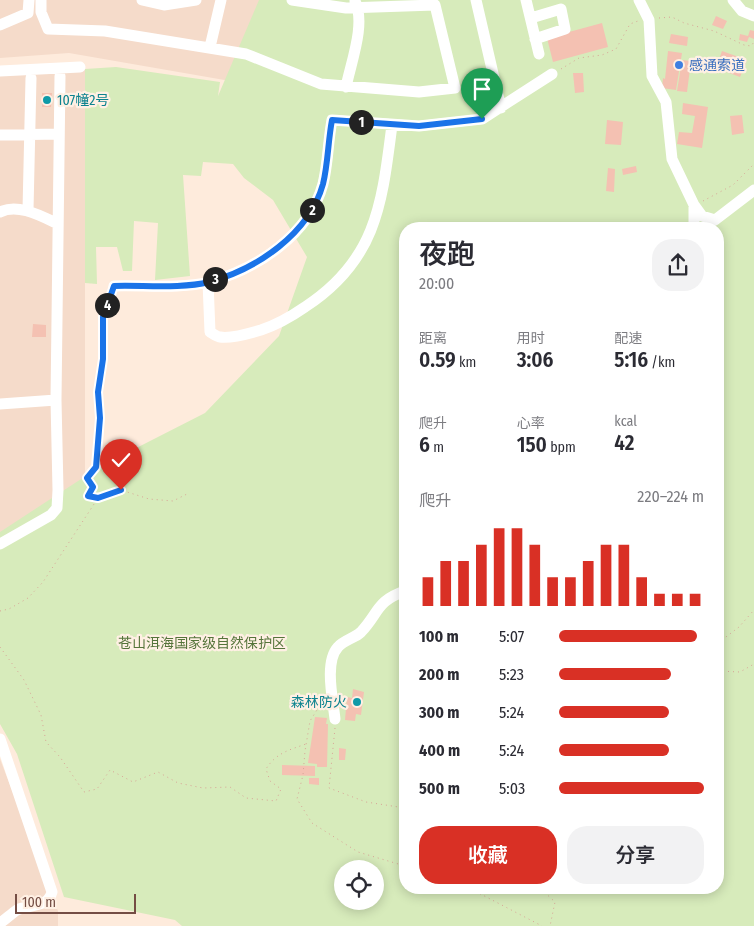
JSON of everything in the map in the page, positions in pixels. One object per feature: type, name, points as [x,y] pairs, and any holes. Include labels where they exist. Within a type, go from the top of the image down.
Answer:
[{"type":"street","points":[[28,13],[29,0]]},
{"type":"street","points":[[40,0],[41,12],[48,29],[105,31],[246,54],[321,84],[419,92],[455,88],[435,4],[357,4],[346,8],[292,0]]},
{"type":"street","points":[[142,0],[164,5],[196,0]]},
{"type":"street","points":[[210,47],[221,0]]},
{"type":"street","points":[[476,0],[501,108]]},
{"type":"street","points":[[526,0],[539,54]]},
{"type":"street","points":[[639,0],[648,20],[652,76],[666,102],[672,159],[694,205],[702,216],[715,220],[754,190]]},
{"type":"street","points":[[733,0],[742,11],[754,16]]},
{"type":"street","points":[[346,87],[358,36],[357,4]]},
{"type":"street","points":[[530,18],[561,9],[565,29],[536,38]]},
{"type":"street","points":[[0,25],[28,13],[41,12]]},
{"type":"street","points":[[0,71],[80,67]]},
{"type":"street","points":[[114,286],[173,285],[208,282],[256,262],[289,238],[310,213],[323,184],[332,120],[419,126],[482,119],[552,74]]},
{"type":"street","points":[[0,544],[51,516],[56,508],[58,490],[56,400],[60,76]]},
{"type":"street","points":[[28,210],[31,78]]},
{"type":"street","points":[[208,282],[210,332],[219,337],[246,334],[269,327],[322,296],[339,279],[369,238],[378,212],[384,183],[392,125]]},
{"type":"street","points":[[0,135],[59,134]]},
{"type":"street","points":[[694,205],[694,222]]},
{"type":"street","points":[[0,212],[5,209],[28,210],[58,224]]},
{"type":"street","points":[[0,404],[56,400]]},
{"type":"street","points":[[335,719],[330,667],[337,647],[361,632],[378,607],[391,596],[399,593]]},
{"type":"street","points":[[0,740],[52,892],[50,898],[45,902],[20,909],[3,923]]},
{"type":"path","points":[[552,74],[579,58],[602,55],[612,51],[618,46],[630,24],[648,20],[672,17],[684,23],[709,29],[744,45],[752,46],[754,42]]},
{"type":"path","points":[[694,205],[733,185],[754,164]]},
{"type":"path","points":[[114,286],[103,317],[103,359],[98,392],[100,418],[96,467],[87,478],[93,487],[88,496],[98,498],[121,490],[149,500],[173,501],[189,493]]},
{"type":"path","points":[[0,611],[28,598],[43,582],[98,498]]},
{"type":"path","points":[[724,638],[739,627],[754,610]]},
{"type":"path","points":[[0,647],[24,680],[41,715],[46,742],[60,757],[84,792],[97,789],[110,770],[133,782],[158,772],[178,782],[203,788],[230,787],[246,798],[276,801],[281,789],[270,781],[266,769],[271,761],[280,753],[306,744]]},
{"type":"path","points":[[724,671],[740,672],[754,664]]},
{"type":"path","points":[[332,690],[310,721],[304,775],[297,799],[312,823],[358,852],[399,864]]},
{"type":"path","points":[[335,719],[329,788],[366,802],[399,807]]},
{"type":"path","points":[[481,894],[542,926]]},
{"type":"path","points":[[546,894],[555,902],[550,926]]},
{"type":"shaded area","points":[[0,0],[466,0],[236,82],[69,53],[0,58]]},
{"type":"shaded area","points":[[85,69],[85,489],[0,603],[0,72]]},
{"type":"shaded area","points":[[0,759],[58,911],[58,926],[0,926]]},
{"type":"green space","name":"苍山洱海国家级自然保护区","points":[[259,0],[754,0],[754,926],[182,926],[175,920],[64,897],[17,754],[0,724],[0,532],[101,466],[205,413],[279,336],[307,257],[273,200],[244,178],[233,164],[203,162],[201,176],[183,175],[190,276],[155,280],[158,223],[134,221],[132,271],[123,271],[117,247],[96,247],[97,284],[85,283],[85,69],[116,67],[220,82],[218,96]]},
{"type":"building","points":[[716,16],[727,21],[723,29],[712,25]]},
{"type":"building","points":[[602,23],[608,47],[553,62],[547,38]]},
{"type":"building","points":[[750,30],[754,31],[754,39],[749,37],[747,42],[739,40],[740,34],[748,36]]},
{"type":"building","points":[[671,34],[688,37],[687,46],[669,43]]},
{"type":"building","points":[[668,51],[682,53],[676,90],[662,88],[663,78],[665,79]]},
{"type":"building","points":[[722,51],[747,60],[740,77],[716,68]]},
{"type":"building","points":[[682,60],[691,61],[687,92],[677,91]]},
{"type":"building","points":[[573,73],[583,73],[584,92],[575,93]]},
{"type":"building","name":"107幢2号","points":[[42,93],[52,93],[51,107],[42,107]]},
{"type":"building","points":[[683,103],[708,107],[702,148],[677,144],[679,132],[692,133],[695,116],[682,114]]},
{"type":"building","points":[[742,115],[744,133],[732,135],[730,116]]},
{"type":"building","points":[[607,120],[623,122],[621,145],[605,144]]},
{"type":"building","points":[[636,166],[637,172],[623,175],[622,169]]},
{"type":"building","points":[[608,168],[615,169],[614,192],[606,191]]},
{"type":"building","points":[[33,324],[46,325],[46,337],[32,337]]},
{"type":"building","name":"森林防火","points":[[353,689],[364,692],[361,715],[356,714],[355,721],[345,720],[347,697],[352,698]]},
{"type":"building","points":[[315,717],[327,718],[327,767],[317,767],[317,764],[308,763]]},
{"type":"building","points":[[339,748],[346,749],[345,760],[339,760]]},
{"type":"building","points":[[282,765],[315,766],[315,776],[282,775]]},
{"type":"building","points":[[309,778],[319,778],[319,785],[309,784]]},
{"type":"place","name":"感通索道","points":[[679,65]]},
{"type":"place","name":"107幢2号","points":[[47,100]]},
{"type":"place","name":"森林防火","points":[[357,702]]},
{"type":"route","points":[[121,490],[98,498],[88,496],[93,487],[87,478],[96,467],[100,418],[98,392],[103,359],[103,317],[114,286],[173,285],[208,282],[256,262],[289,238],[310,213],[323,184],[332,120],[419,126],[482,119]]}]
